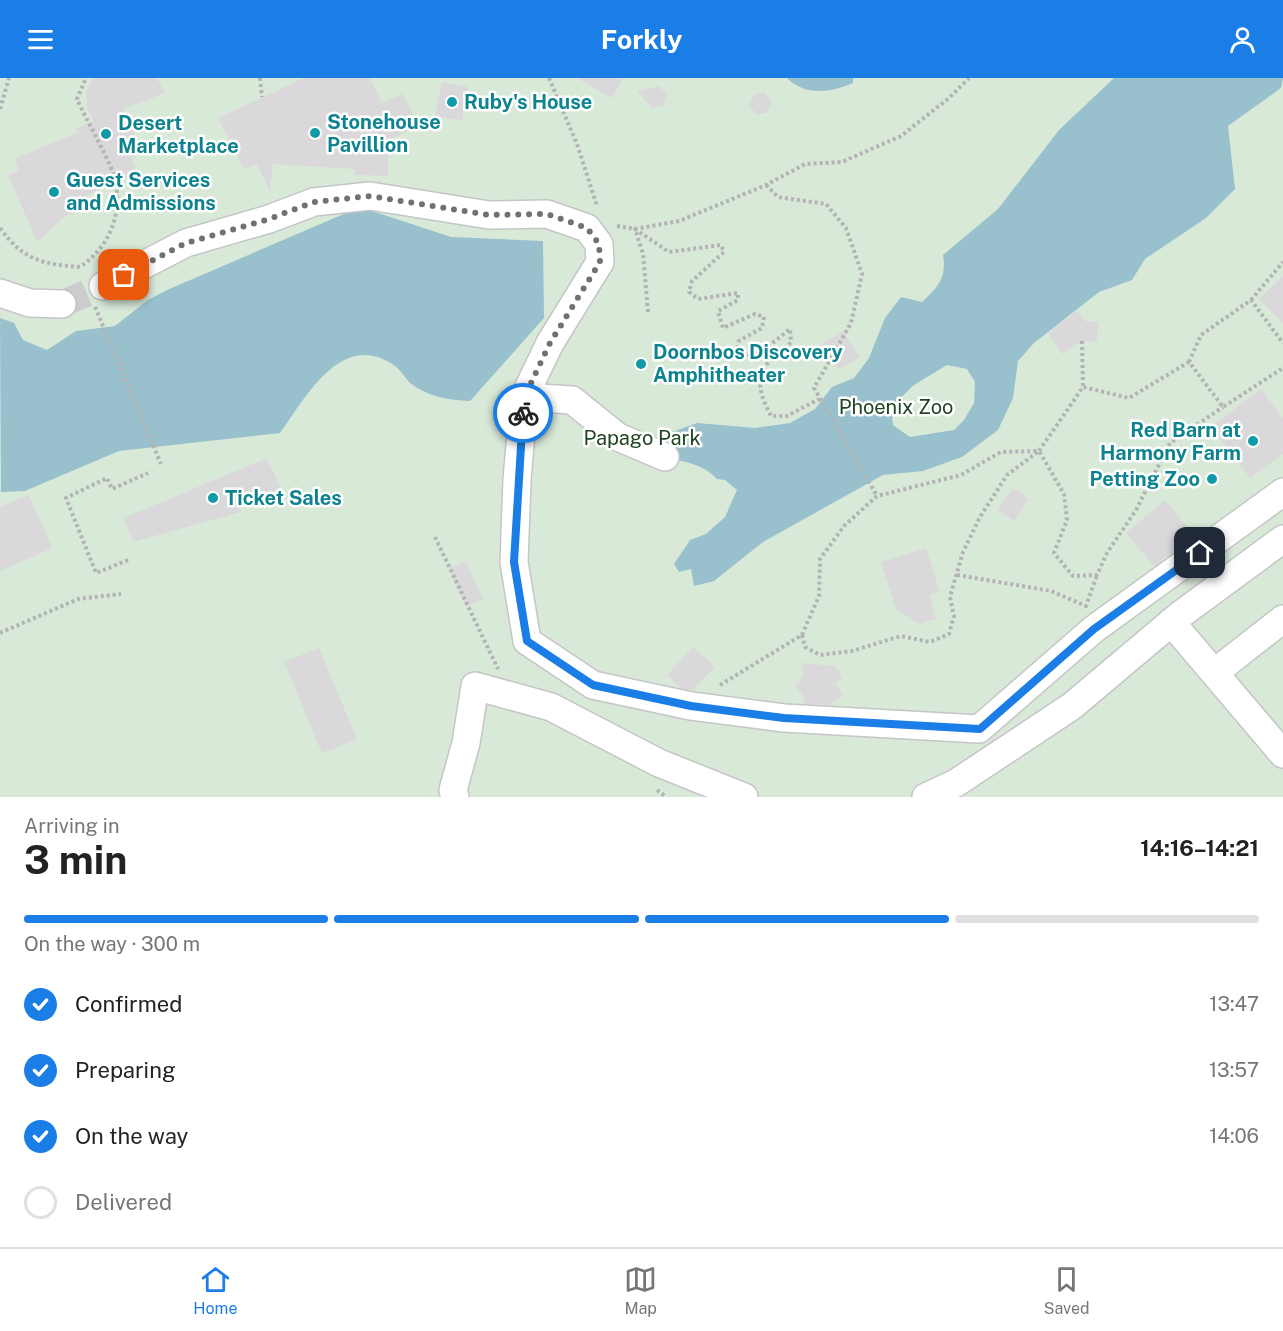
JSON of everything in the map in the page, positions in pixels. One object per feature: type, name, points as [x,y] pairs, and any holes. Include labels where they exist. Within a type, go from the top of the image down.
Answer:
[{"type":"lane","points":[[103,286],[186,243],[269,219],[314,202],[370,196],[489,215],[547,214],[587,228],[599,244],[600,262],[550,343],[524,398],[517,480],[514,562],[527,641],[593,685],[703,708],[784,718],[980,729],[1094,629],[1283,492]]},
{"type":"lane","points":[[0,293],[30,303],[62,304]]},
{"type":"lane","points":[[524,398],[572,400],[618,437],[665,457]]},
{"type":"lane","points":[[926,797],[956,783],[1072,706],[1171,622],[1283,539]]},
{"type":"lane","points":[[1214,673],[1283,619]]},
{"type":"lane","points":[[1171,622],[1283,754]]},
{"type":"lane","points":[[455,797],[453,790],[466,743],[475,686],[551,707],[659,763],[744,797]]},
{"type":"path","points":[[0,109],[9,78]]},
{"type":"path","points":[[0,228],[19,251],[47,264],[80,267],[98,253],[115,224],[116,182],[77,99],[86,78]]},
{"type":"path","points":[[260,78],[262,98]]},
{"type":"path","points":[[549,78],[577,144],[592,198],[603,216]]},
{"type":"path","points":[[610,221],[618,227],[635,230],[679,221],[766,185],[805,164],[842,162],[901,136],[949,98],[969,78]]},
{"type":"path","points":[[766,185],[778,197],[826,204],[846,228],[862,274],[851,323],[814,388],[877,496]]},
{"type":"path","points":[[635,230],[643,254],[648,312]]},
{"type":"path","points":[[635,230],[669,252],[721,245],[724,252],[692,281],[689,292],[698,299],[738,293],[738,300],[718,311],[723,328],[755,314],[764,317],[762,328],[739,341],[737,353],[756,356],[790,329],[791,342],[781,355],[766,365],[760,382],[762,400],[771,416],[787,416],[819,399]]},
{"type":"path","points":[[1083,387],[1129,398],[1189,362],[1201,335],[1251,300],[1283,262]]},
{"type":"path","points":[[1251,300],[1283,343]]},
{"type":"path","points":[[99,318],[161,464]]},
{"type":"path","points":[[802,635],[805,647],[820,655],[852,651],[901,636],[930,642],[949,634],[954,616],[950,597],[967,543],[1007,475],[1039,451],[1083,387],[1082,340]]},
{"type":"path","points":[[1189,362],[1223,407]]},
{"type":"path","points":[[957,575],[1051,591],[1086,606],[1107,553],[1136,510],[1170,443],[1283,368]]},
{"type":"path","points":[[710,692],[802,635],[819,596],[820,559],[844,526],[877,496],[961,475],[1001,452],[1039,451]]},
{"type":"path","points":[[1039,451],[1064,494],[1067,520],[1054,553],[1073,576],[1097,575]]},
{"type":"path","points":[[128,560],[96,573],[66,498],[107,478],[112,489],[148,472]]},
{"type":"path","points":[[435,537],[502,673]]},
{"type":"path","points":[[0,633],[78,599],[121,594]]},
{"type":"green space","name":"Phoenix Zoo","points":[[0,78],[1283,78],[1283,797],[0,797]]},
{"type":"water","points":[[787,78],[853,78],[853,83],[836,89],[819,91],[802,88]]},
{"type":"water","points":[[1114,78],[1283,78],[1281,88],[1228,126],[1235,189],[1206,218],[1145,259],[1132,280],[1099,292],[1034,343],[1018,361],[1013,398],[998,430],[962,457],[923,471],[883,475],[763,542],[714,581],[694,586],[691,569],[679,572],[674,564],[690,540],[706,534],[725,517],[737,490],[725,480],[717,479],[702,468],[671,459],[669,433],[697,423],[755,428],[790,423],[815,409],[832,387],[854,378],[869,358],[885,318],[901,297],[922,302],[933,292],[944,270],[943,255],[998,209],[1059,130]],"holes":[[[947,365],[967,369],[975,382],[974,403],[964,420],[954,430],[910,437],[893,425],[891,407],[914,385]]]},
{"type":"water","points":[[360,207],[451,237],[543,241],[544,318],[470,401],[431,395],[410,383],[395,366],[376,356],[358,355],[342,361],[327,372],[301,402],[280,433],[119,451],[25,491],[1,492],[0,318],[14,323],[23,340],[47,350],[76,331],[115,326],[148,300],[167,290]]},
{"type":"building","points":[[94,78],[157,78],[165,93],[123,109],[142,152],[132,158],[137,173],[83,197],[87,207],[63,218],[37,242],[8,175],[19,170],[14,159],[77,133],[75,129],[93,121],[87,106],[86,91]]},
{"type":"building","name":"Stonehouse Pavillion","points":[[304,78],[370,78],[382,103],[402,94],[419,125],[387,141],[388,176],[355,175],[354,169],[273,164],[270,192],[257,164],[244,169],[218,118]]},
{"type":"building","points":[[577,78],[623,78],[612,98]]},
{"type":"building","name":"Ruby's House","points":[[442,82],[468,87],[462,121],[435,116]]},
{"type":"building","points":[[659,86],[667,94],[664,105],[652,108],[637,91]]},
{"type":"building","points":[[764,92],[772,101],[768,112],[757,115],[749,106],[752,96]]},
{"type":"building","points":[[1283,276],[1283,323],[1259,299]]},
{"type":"building","points":[[1077,311],[1085,321],[1098,322],[1097,342],[1082,341],[1062,354],[1048,333]]},
{"type":"building","points":[[843,331],[860,357],[839,370],[823,344]]},
{"type":"building","name":"Red Barn at Harmony Farm","points":[[1261,389],[1283,418],[1283,454],[1250,478],[1211,426]]},
{"type":"building","name":"Ticket Sales","points":[[267,458],[281,489],[239,502],[241,512],[133,542],[124,518]]},
{"type":"building","points":[[1013,488],[1029,499],[1014,521],[997,510]]},
{"type":"building","points":[[29,495],[52,548],[0,571],[0,507]]},
{"type":"building","points":[[1165,500],[1195,536],[1154,566],[1126,533]]},
{"type":"building","points":[[926,548],[940,592],[929,595],[936,619],[919,624],[896,609],[881,562]]},
{"type":"building","points":[[466,561],[483,599],[466,607],[449,568]]},
{"type":"building","points":[[693,647],[715,667],[693,690],[681,688],[667,675]]},
{"type":"building","points":[[319,648],[357,739],[322,753],[284,662]]},
{"type":"building","points":[[801,663],[835,666],[843,678],[835,683],[843,695],[830,705],[803,703],[804,697],[795,686],[804,675]]},
{"type":"tunnel","points":[[62,304],[103,286]]},
{"type":"way so far","points":[[124,275],[186,243],[269,219],[314,202],[370,196],[489,215],[547,214],[587,228],[599,244],[600,262],[550,343],[524,398],[523,413]]},
{"type":"place","name":"Ruby's House","points":[[452,102]]},
{"type":"place","name":"Stonehouse Pavillion","points":[[315,133]]},
{"type":"place","name":"Desert Marketplace","points":[[106,134]]},
{"type":"place","name":"Guest Services and Admissions","points":[[54,192]]},
{"type":"place","name":"Doornbos Discovery Amphitheater","points":[[641,364]]},
{"type":"place","name":"Red Barn at Harmony Farm","points":[[1253,441]]},
{"type":"place","name":"Petting Zoo","points":[[1212,479]]},
{"type":"place","name":"Ticket Sales","points":[[213,498]]},
{"type":"route","points":[[523,413],[517,480],[514,562],[527,641],[593,685],[691,706],[784,718],[980,729],[1094,629],[1200,553]]},
{"type":"park label","name":"Papago Park","points":[[642,438]]}]
